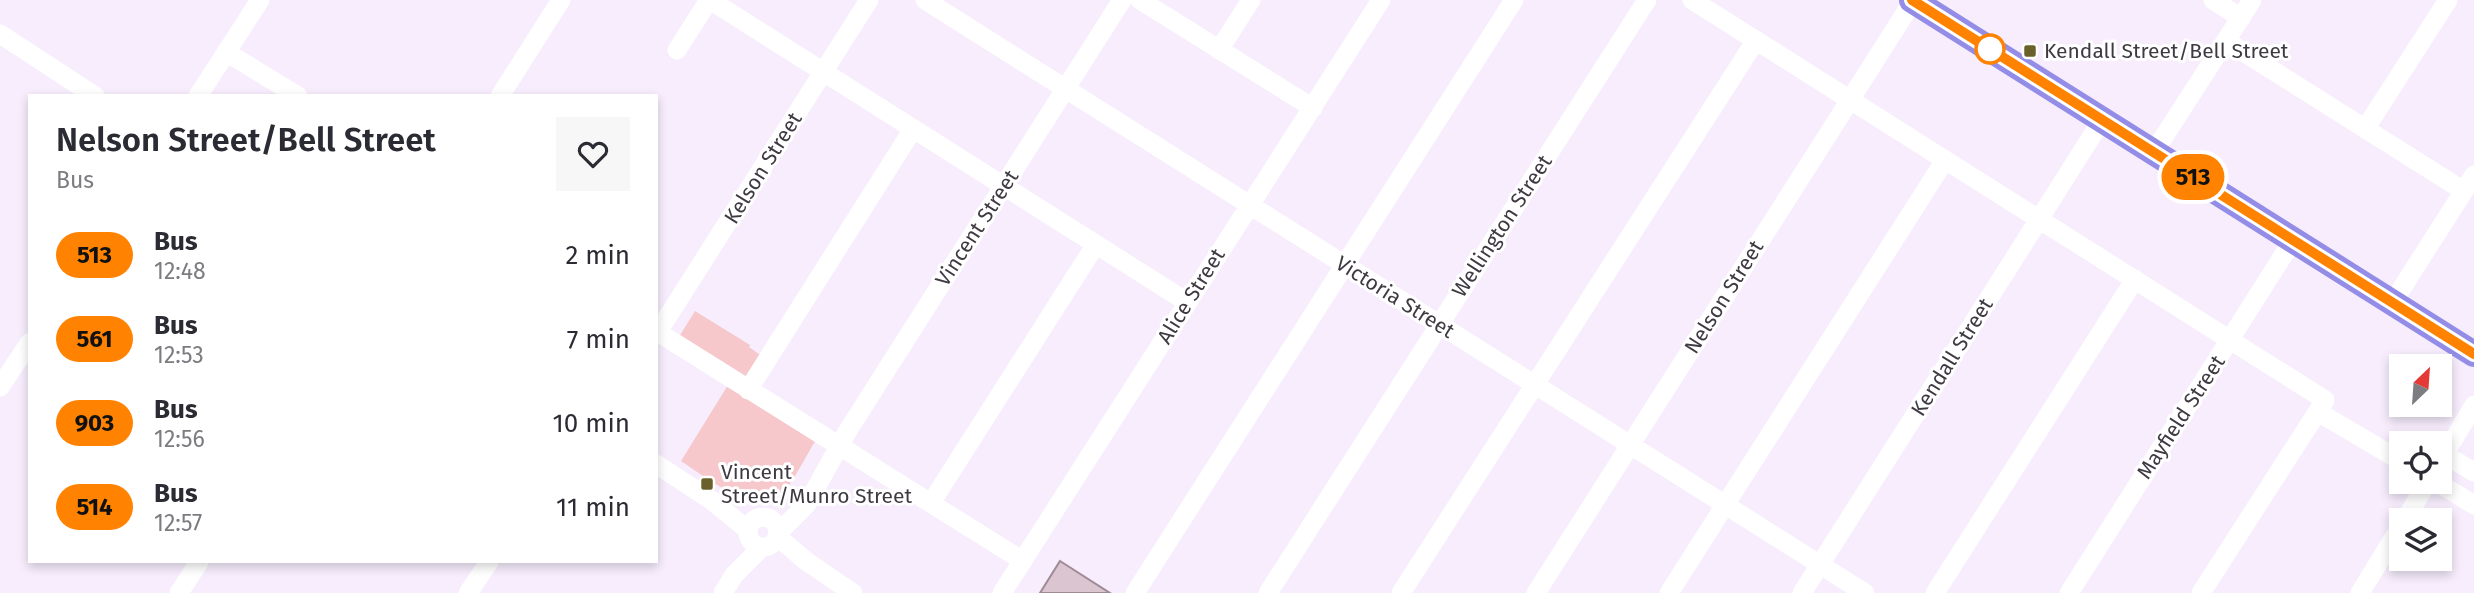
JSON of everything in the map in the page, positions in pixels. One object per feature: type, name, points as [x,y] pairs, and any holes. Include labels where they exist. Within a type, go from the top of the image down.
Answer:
[{"type":"highway","points":[[1912,0],[2474,354]]},
{"type":"street","points":[[199,94],[260,0]]},
{"type":"street","points":[[501,94],[561,0]]},
{"type":"street","points":[[677,50],[710,0],[1187,302]]},
{"type":"street","name":"Kelson Street","points":[[658,331],[869,0]]},
{"type":"street","name":"Victoria Street","points":[[925,0],[1865,593]]},
{"type":"street","name":"Vincent Street","points":[[723,593],[763,533],[807,504],[834,452],[1122,0]]},
{"type":"street","points":[[1140,0],[1312,108]]},
{"type":"street","points":[[1219,50],[1251,0]]},
{"type":"street","name":"Alice Street","points":[[1002,593],[1381,0]]},
{"type":"street","points":[[1135,593],[1514,0]]},
{"type":"street","name":"Wellington Street","points":[[1268,593],[1647,0]]},
{"type":"street","points":[[1692,0],[2325,400],[2201,593]]},
{"type":"street","name":"Nelson Street","points":[[1536,593],[1912,0]]},
{"type":"street","points":[[2213,0],[2241,18]]},
{"type":"street","points":[[2154,152],[2252,0]]},
{"type":"street","points":[[2365,129],[2448,0]]},
{"type":"street","points":[[0,34],[92,94]]},
{"type":"street","points":[[1401,593],[1756,40]]},
{"type":"street","points":[[2226,41],[2365,129],[2469,183],[2393,302]]},
{"type":"street","points":[[226,52],[295,94]]},
{"type":"street","name":"Kendall Street","points":[[1802,593],[2102,120]]},
{"type":"street","points":[[748,390],[914,129]]},
{"type":"street","points":[[1669,593],[1945,160]]},
{"type":"street","name":"Mayfield Street","points":[[2069,593],[2293,240]]},
{"type":"street","points":[[931,503],[1096,244]]},
{"type":"street","points":[[1935,593],[2135,279]]},
{"type":"street","points":[[658,334],[748,390],[834,452],[931,503],[1023,561]]},
{"type":"street","points":[[0,387],[28,345]]},
{"type":"street","points":[[2452,441],[2474,405]]},
{"type":"street","points":[[2318,412],[2389,454]]},
{"type":"street","points":[[2452,462],[2474,472]]},
{"type":"street","points":[[658,465],[853,593]]},
{"type":"street","points":[[2452,491],[2474,505]]},
{"type":"street","points":[[2360,593],[2389,546]]},
{"type":"street","points":[[179,593],[198,563]]},
{"type":"street","points":[[468,593],[488,563]]},
{"type":"shaded area","points":[[695,311],[750,345],[749,347],[763,357],[748,381],[677,340]]},
{"type":"shaded area","points":[[728,385],[816,440],[788,487],[772,498],[745,498],[717,485],[681,461]]},
{"type":"building","points":[[1060,561],[1110,593],[1040,593]]},
{"type":"bus line","name":"513","points":[[1912,0],[2474,354]]},
{"type":"place","name":"Kendall Street/Bell Street","points":[[2030,51]]},
{"type":"place","name":"Vincent Street/Munro Street","points":[[707,484]]}]
